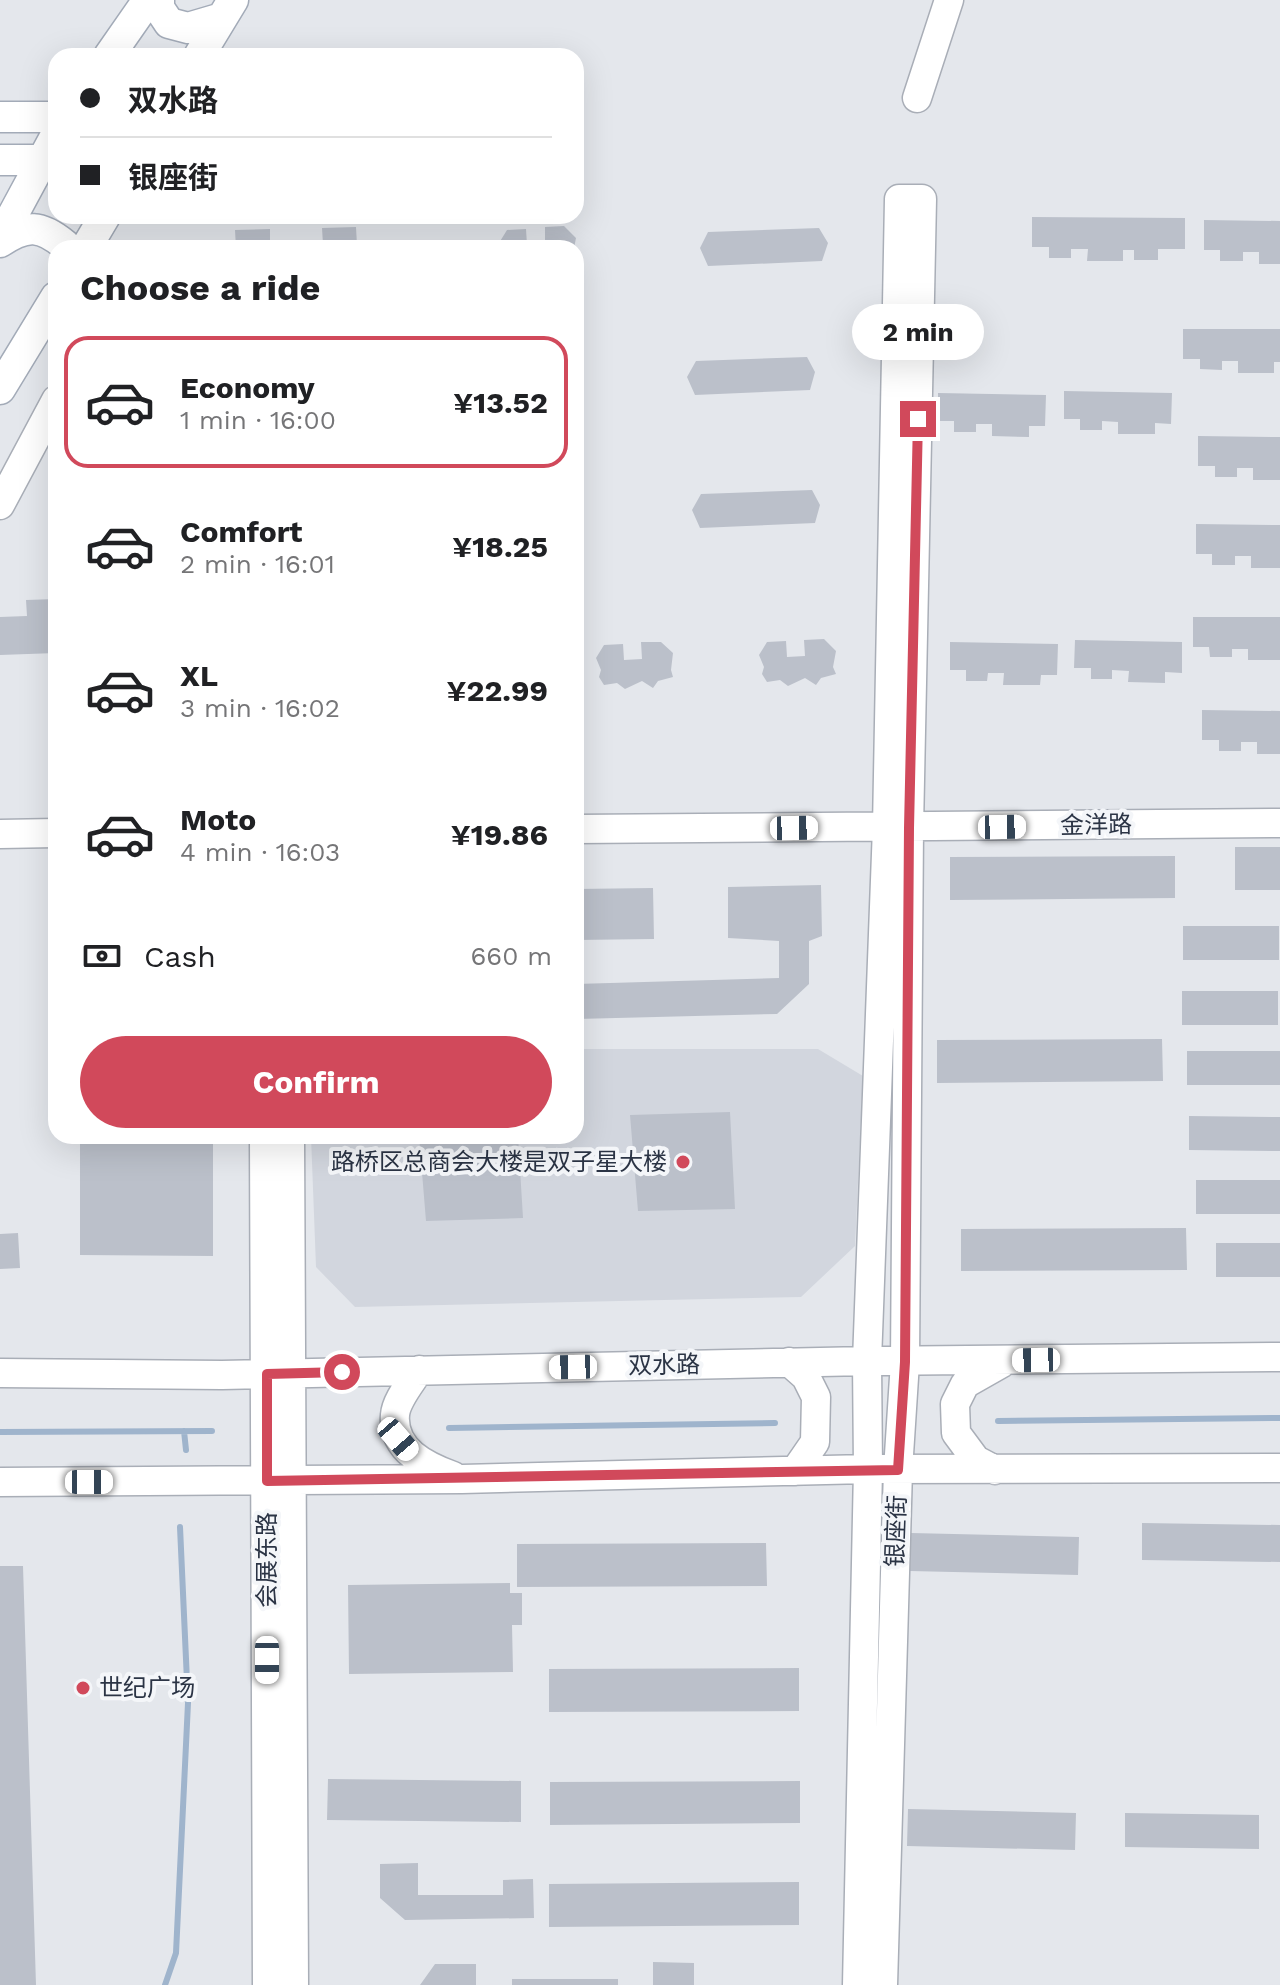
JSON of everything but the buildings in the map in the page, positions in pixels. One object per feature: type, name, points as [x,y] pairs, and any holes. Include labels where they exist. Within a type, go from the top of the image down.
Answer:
[{"type":"main road","points":[[115,48],[148,0]]},
{"type":"main road","points":[[159,0],[159,8],[169,23],[188,28],[227,9]]},
{"type":"main road","points":[[917,98],[949,0]]},
{"type":"main road","points":[[204,48],[227,9]]},
{"type":"main road","points":[[0,117],[48,117]]},
{"type":"main road","points":[[0,160],[48,152]]},
{"type":"main road","points":[[0,240],[48,157]]},
{"type":"main road","name":"银座街","points":[[857,1985],[868,1469],[867,1361],[898,828],[922,199],[899,199],[898,828],[905,1362],[898,1470],[883,1985]]},
{"type":"main road","points":[[0,240],[18,230],[46,230],[59,240]]},
{"type":"main road","points":[[0,389],[48,312]]},
{"type":"main road","points":[[0,505],[48,415]]},
{"type":"main road","name":"金洋路","points":[[584,829],[1280,823]]},
{"type":"main road","points":[[0,834],[48,833]]},
{"type":"main road","name":"会展东路","points":[[265,1144],[279,1373]]},
{"type":"main road","name":"会展东路","points":[[267,1985],[279,1373],[290,1144]]},
{"type":"main road","name":"双水路","points":[[0,1373],[222,1375],[789,1362],[1280,1357]]},
{"type":"main road","points":[[995,1470],[976,1460],[956,1433],[955,1404],[965,1384],[1006,1360]]},
{"type":"main road","points":[[789,1362],[806,1377],[816,1397],[815,1442],[795,1471]]},
{"type":"main road","points":[[419,1370],[395,1414],[398,1439],[414,1458],[462,1479]]},
{"type":"main road","points":[[209,1481],[240,1467],[254,1446],[259,1411],[249,1389],[222,1375]]},
{"type":"main road","points":[[0,1482],[462,1479],[868,1469],[1280,1468]]},
{"type":"main road","name":"会展东路","points":[[279,1480],[294,1985]]},
{"type":"shaded area","points":[[584,1049],[818,1049],[863,1076],[855,1246],[801,1297],[355,1307],[316,1267],[311,1144],[584,1144]]},
{"type":"waterway","points":[[998,1421],[1280,1418]]},
{"type":"waterway","points":[[449,1428],[775,1423]]},
{"type":"waterway","points":[[184,1431],[186,1450]]},
{"type":"waterway","points":[[0,1432],[212,1431]]},
{"type":"waterway","points":[[165,1985],[176,1953],[188,1703],[180,1527]]},
{"type":"place","name":"路桥区总商会大楼是双子星大楼","points":[[683,1162]]},
{"type":"place","name":"世纪广场","points":[[83,1688]]},
{"type":"route","points":[[342,1372],[267,1374],[267,1481],[898,1470],[905,1362],[909,828],[918,419]]}]
